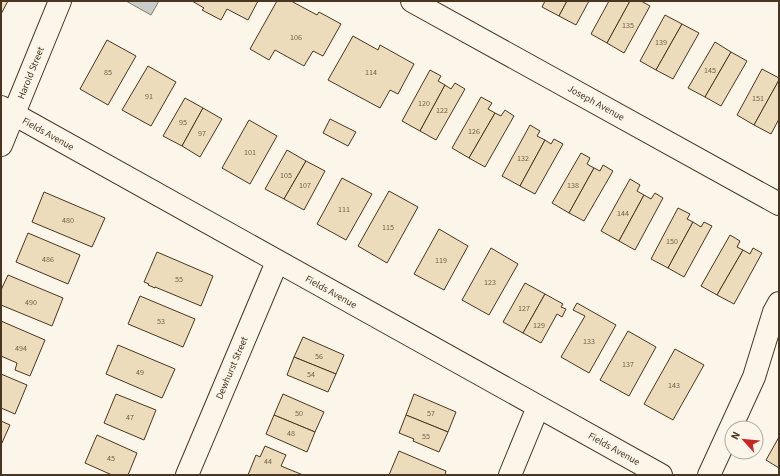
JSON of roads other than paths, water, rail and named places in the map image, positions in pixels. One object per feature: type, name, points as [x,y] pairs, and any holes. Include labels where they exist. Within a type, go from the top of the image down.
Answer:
[{"type":"street","name":"Harold Street","points":[[1,145],[7,111],[60,1]]},
{"type":"street","name":"Joseph Avenue","points":[[412,1],[779,204]]},
{"type":"street","name":"Fields Avenue","points":[[7,111],[661,475]]},
{"type":"street","name":"Dewhurst Street","points":[[186,475],[277,262]]},
{"type":"street","points":[[709,475],[754,377],[774,312],[779,303]]},
{"type":"street","points":[[510,475],[538,407]]}]
